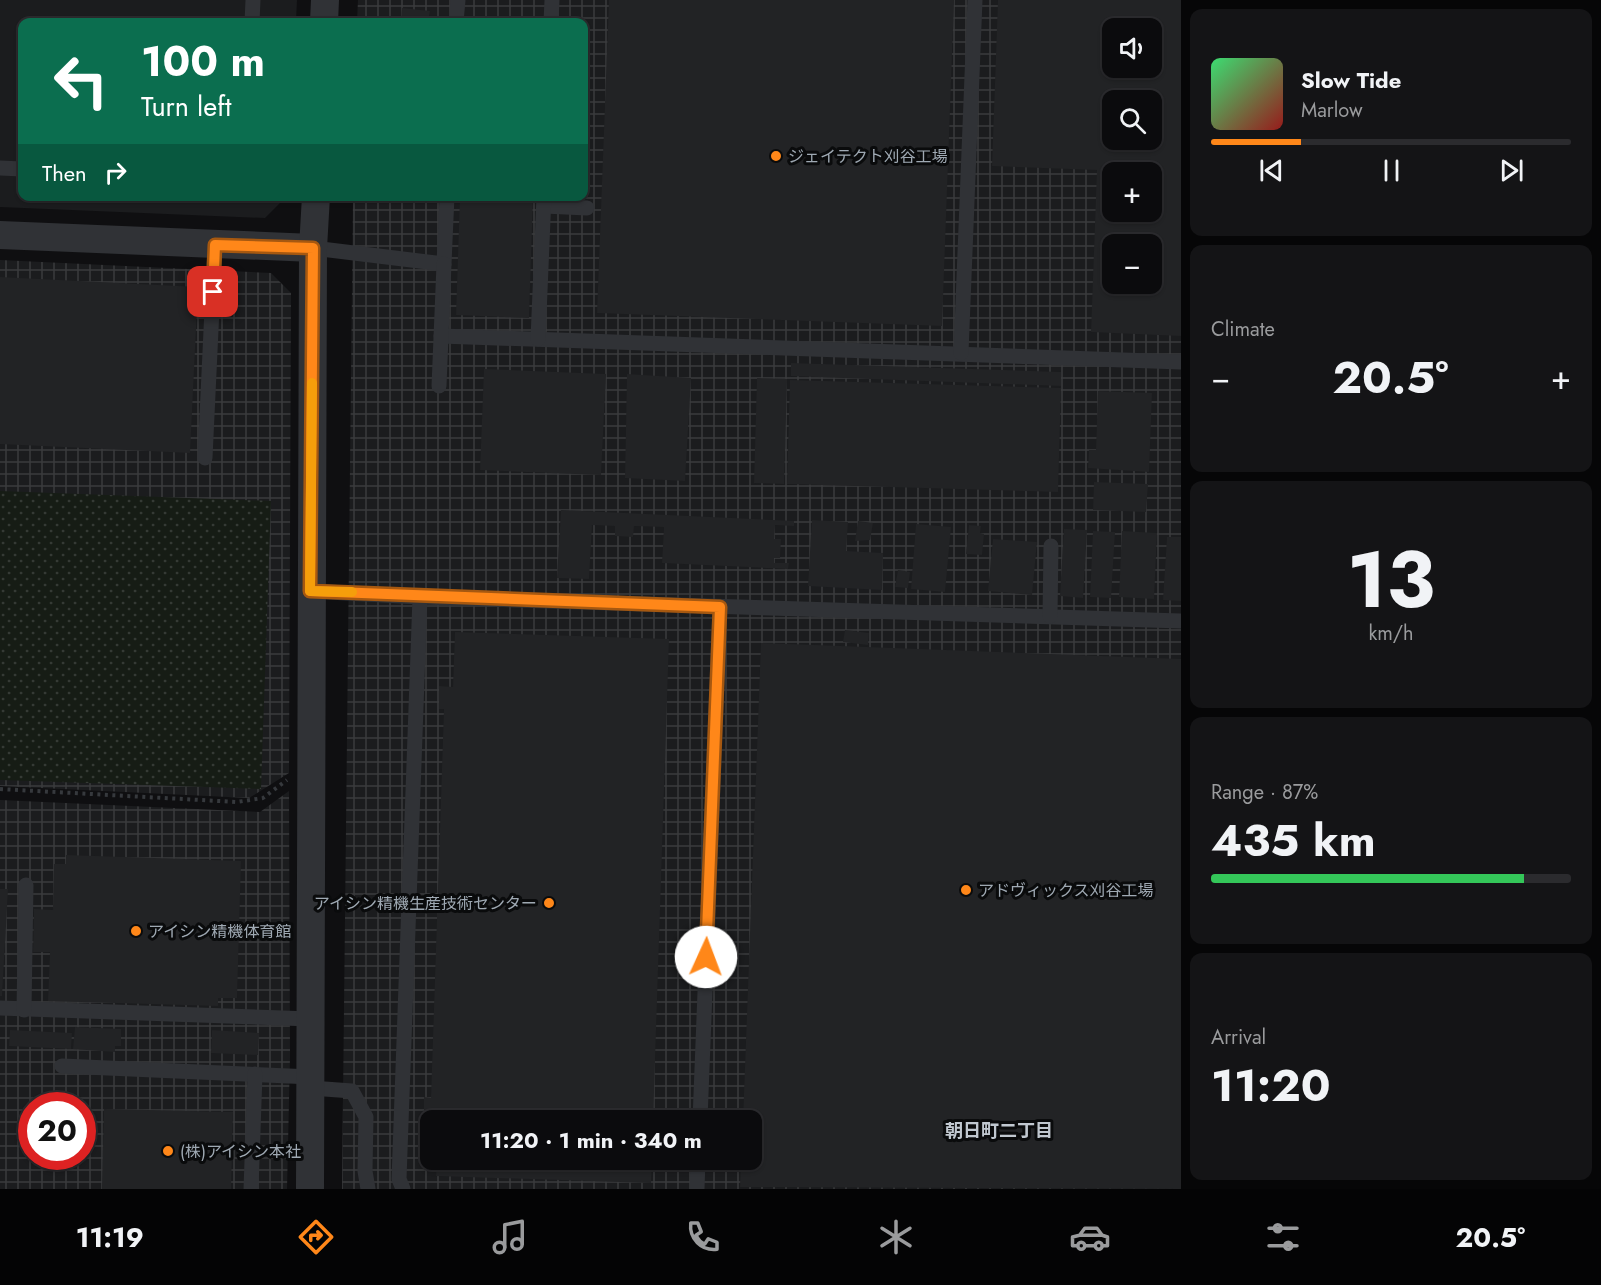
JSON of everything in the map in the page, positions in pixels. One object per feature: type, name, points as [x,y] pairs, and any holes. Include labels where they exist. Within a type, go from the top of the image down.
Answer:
[{"type":"street","points":[[324,18],[325,0]]},
{"type":"street","points":[[310,1189],[312,1083],[310,591],[313,248],[316,201]]},
{"type":"street","points":[[0,236],[313,248]]},
{"type":"lane","points":[[252,18],[254,0]]},
{"type":"lane","points":[[456,18],[458,0]]},
{"type":"lane","points":[[551,18],[552,0]]},
{"type":"lane","points":[[961,353],[975,0]]},
{"type":"lane","points":[[0,168],[18,169]]},
{"type":"lane","points":[[439,386],[447,201]]},
{"type":"lane","points":[[538,339],[544,201],[587,208]]},
{"type":"lane","points":[[205,458],[215,245]]},
{"type":"lane","points":[[313,248],[444,264]]},
{"type":"lane","points":[[441,336],[1181,362]]},
{"type":"lane","points":[[1050,616],[1051,546]]},
{"type":"lane","points":[[310,591],[420,597],[1181,621]]},
{"type":"lane","points":[[403,1189],[399,1179],[399,1168],[420,597]]},
{"type":"lane","points":[[700,1110],[720,607]]},
{"type":"lane","points":[[24,1010],[26,885]]},
{"type":"lane","points":[[0,1008],[311,1019]]},
{"type":"lane","points":[[62,1066],[255,1074],[352,1091],[366,1117],[365,1171],[368,1189]]},
{"type":"lane","points":[[251,1189],[255,1074]]},
{"type":"lane","points":[[697,1189],[698,1170]]},
{"type":"path","points":[[0,789],[237,802],[263,798],[311,761]]},
{"type":"shaded area","points":[[0,0],[297,0],[296,18],[18,18],[18,201],[282,201],[265,218],[0,207]]},
{"type":"shaded area","points":[[358,0],[1181,0],[1181,1189],[342,1189],[353,201],[588,201],[588,18],[357,18]]},
{"type":"shaded area","points":[[0,260],[271,273],[291,293],[289,773],[249,798],[0,786]]},
{"type":"shaded area","points":[[0,491],[271,501],[261,789],[0,780]]},
{"type":"shaded area","points":[[289,791],[290,1056],[287,1189],[0,1189],[0,800],[260,812]]},
{"type":"building","name":"ジェイテクト刈谷工場","points":[[609,0],[954,0],[942,326],[597,313]]},
{"type":"building","points":[[998,0],[1181,0],[1181,336],[1091,332],[1097,170],[992,166]]},
{"type":"building","points":[[402,8],[430,11],[429,18],[401,18]]},
{"type":"building","points":[[460,201],[533,201],[529,318],[456,315]]},
{"type":"building","points":[[0,277],[198,287],[190,453],[0,444]]},
{"type":"building","points":[[791,363],[1061,372],[1061,386],[791,376]]},
{"type":"building","points":[[484,369],[606,374],[601,475],[480,470]]},
{"type":"building","points":[[627,374],[691,378],[685,481],[625,478]]},
{"type":"building","points":[[757,378],[787,379],[784,484],[754,483]]},
{"type":"building","points":[[790,380],[1061,388],[1058,492],[787,484]]},
{"type":"building","points":[[1098,391],[1152,393],[1149,472],[1088,468],[1089,450],[1096,450]]},
{"type":"building","points":[[1094,482],[1148,484],[1146,512],[1093,510]]},
{"type":"building","points":[[561,510],[794,521],[794,526],[775,525],[774,539],[781,539],[780,558],[774,558],[774,563],[789,563],[788,569],[662,563],[664,527],[634,526],[633,537],[615,536],[615,526],[592,525],[589,579],[557,578]]},
{"type":"building","points":[[812,520],[848,522],[846,551],[883,553],[882,590],[808,586]]},
{"type":"building","points":[[858,521],[873,523],[870,540],[855,541]]},
{"type":"building","points":[[916,524],[951,527],[945,592],[911,589]]},
{"type":"building","points":[[969,525],[981,526],[980,533],[984,534],[982,555],[966,554]]},
{"type":"building","points":[[1064,529],[1087,530],[1083,598],[1060,596]]},
{"type":"building","points":[[1093,531],[1115,532],[1111,598],[1090,597]]},
{"type":"building","points":[[1122,531],[1157,533],[1154,599],[1119,597]]},
{"type":"building","points":[[1167,537],[1181,537],[1181,601],[1163,600]]},
{"type":"building","points":[[993,539],[1037,542],[1032,595],[988,591]]},
{"type":"building","points":[[898,570],[910,572],[908,588],[895,587]]},
{"type":"building","points":[[845,630],[869,633],[868,645],[843,642]]},
{"type":"building","name":"アイシン精機生産技術センター","points":[[455,632],[669,639],[653,1110],[424,1110],[424,1097],[431,1098],[444,709],[439,709],[439,686],[453,687]]},
{"type":"building","name":"アドヴィックス刈谷工場","points":[[761,643],[1181,659],[1181,1189],[740,1187],[741,1170],[762,1170],[762,1110],[743,1110]]},
{"type":"building","name":"アイシン精機体育館","points":[[66,855],[241,861],[237,998],[218,998],[218,1006],[48,1001],[50,952],[33,952],[34,909],[53,910],[54,864],[66,864]]},
{"type":"building","points":[[0,889],[8,889],[2,996],[0,996]]},
{"type":"building","points":[[75,1027],[121,1029],[121,1046],[115,1046],[115,1052],[73,1049]]},
{"type":"building","points":[[10,1030],[72,1033],[71,1049],[9,1046]]},
{"type":"building","points":[[212,1030],[259,1033],[258,1055],[211,1053]]},
{"type":"building","name":"(株)アイシン本社","points":[[104,1109],[233,1112],[231,1189],[102,1189]]},
{"type":"building","points":[[436,1170],[652,1170],[651,1183],[436,1176]]},
{"type":"slow traffic","points":[[312,383],[310,591],[352,592]]},
{"type":"place","name":"ジェイテクト刈谷工場","points":[[776,156]]},
{"type":"place","name":"アドヴィックス刈谷工場","points":[[966,890]]},
{"type":"place","name":"アイシン精機生産技術センター","points":[[549,903]]},
{"type":"place","name":"アイシン精機体育館","points":[[136,931]]},
{"type":"place","name":"(株)アイシン本社","points":[[168,1151]]},
{"type":"district","name":"朝日町二丁目","points":[[999,1131]]},
{"type":"route","points":[[213,292],[215,245],[313,248],[310,591],[720,607],[706,957]]}]
